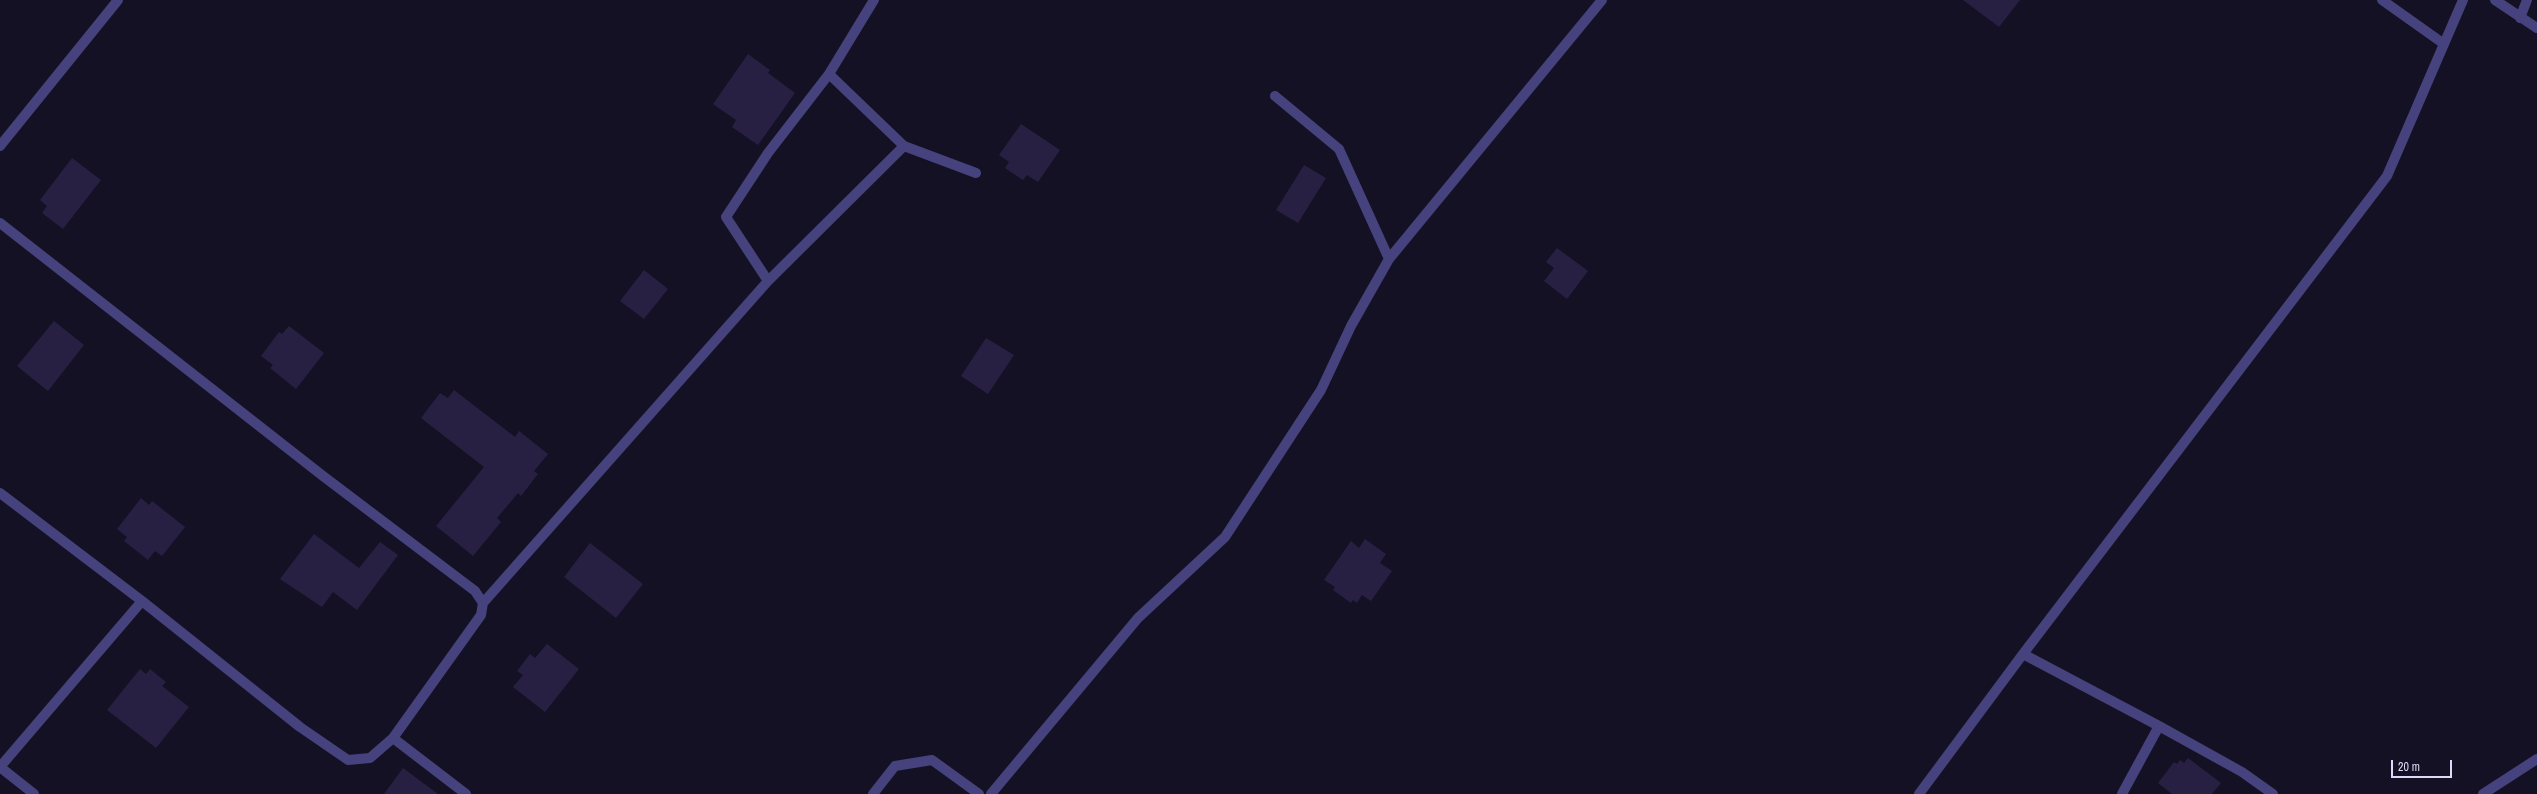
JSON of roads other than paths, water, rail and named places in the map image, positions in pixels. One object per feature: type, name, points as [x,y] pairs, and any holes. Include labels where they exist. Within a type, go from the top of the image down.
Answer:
[{"type":"street","points":[[0,146],[118,0]]},
{"type":"street","points":[[768,281],[726,217],[768,153],[829,74],[874,0]]},
{"type":"street","points":[[991,794],[1138,618],[1225,537],[1321,390],[1351,326],[1389,259],[1602,0]]},
{"type":"street","points":[[2382,0],[2444,44]]},
{"type":"street","points":[[1919,794],[2023,654],[2387,176],[2463,0]]},
{"type":"street","points":[[2495,0],[2537,28]]},
{"type":"street","points":[[2520,18],[2527,0]]},
{"type":"street","points":[[829,74],[904,146],[976,173]]},
{"type":"street","points":[[1275,96],[1339,149],[1389,259]]},
{"type":"street","points":[[0,493],[142,601],[300,727],[348,760],[370,758],[393,738],[481,615],[483,603],[768,281],[904,146]]},
{"type":"street","points":[[0,223],[323,476],[475,591],[483,603]]},
{"type":"street","points":[[34,794],[0,767],[142,601]]},
{"type":"street","points":[[2023,654],[2242,772],[2273,794]]},
{"type":"street","points":[[2122,794],[2159,726]]},
{"type":"street","points":[[393,738],[466,794]]},
{"type":"street","points":[[2483,794],[2537,759]]},
{"type":"street","points":[[873,794],[895,766],[932,760],[979,794]]}]
